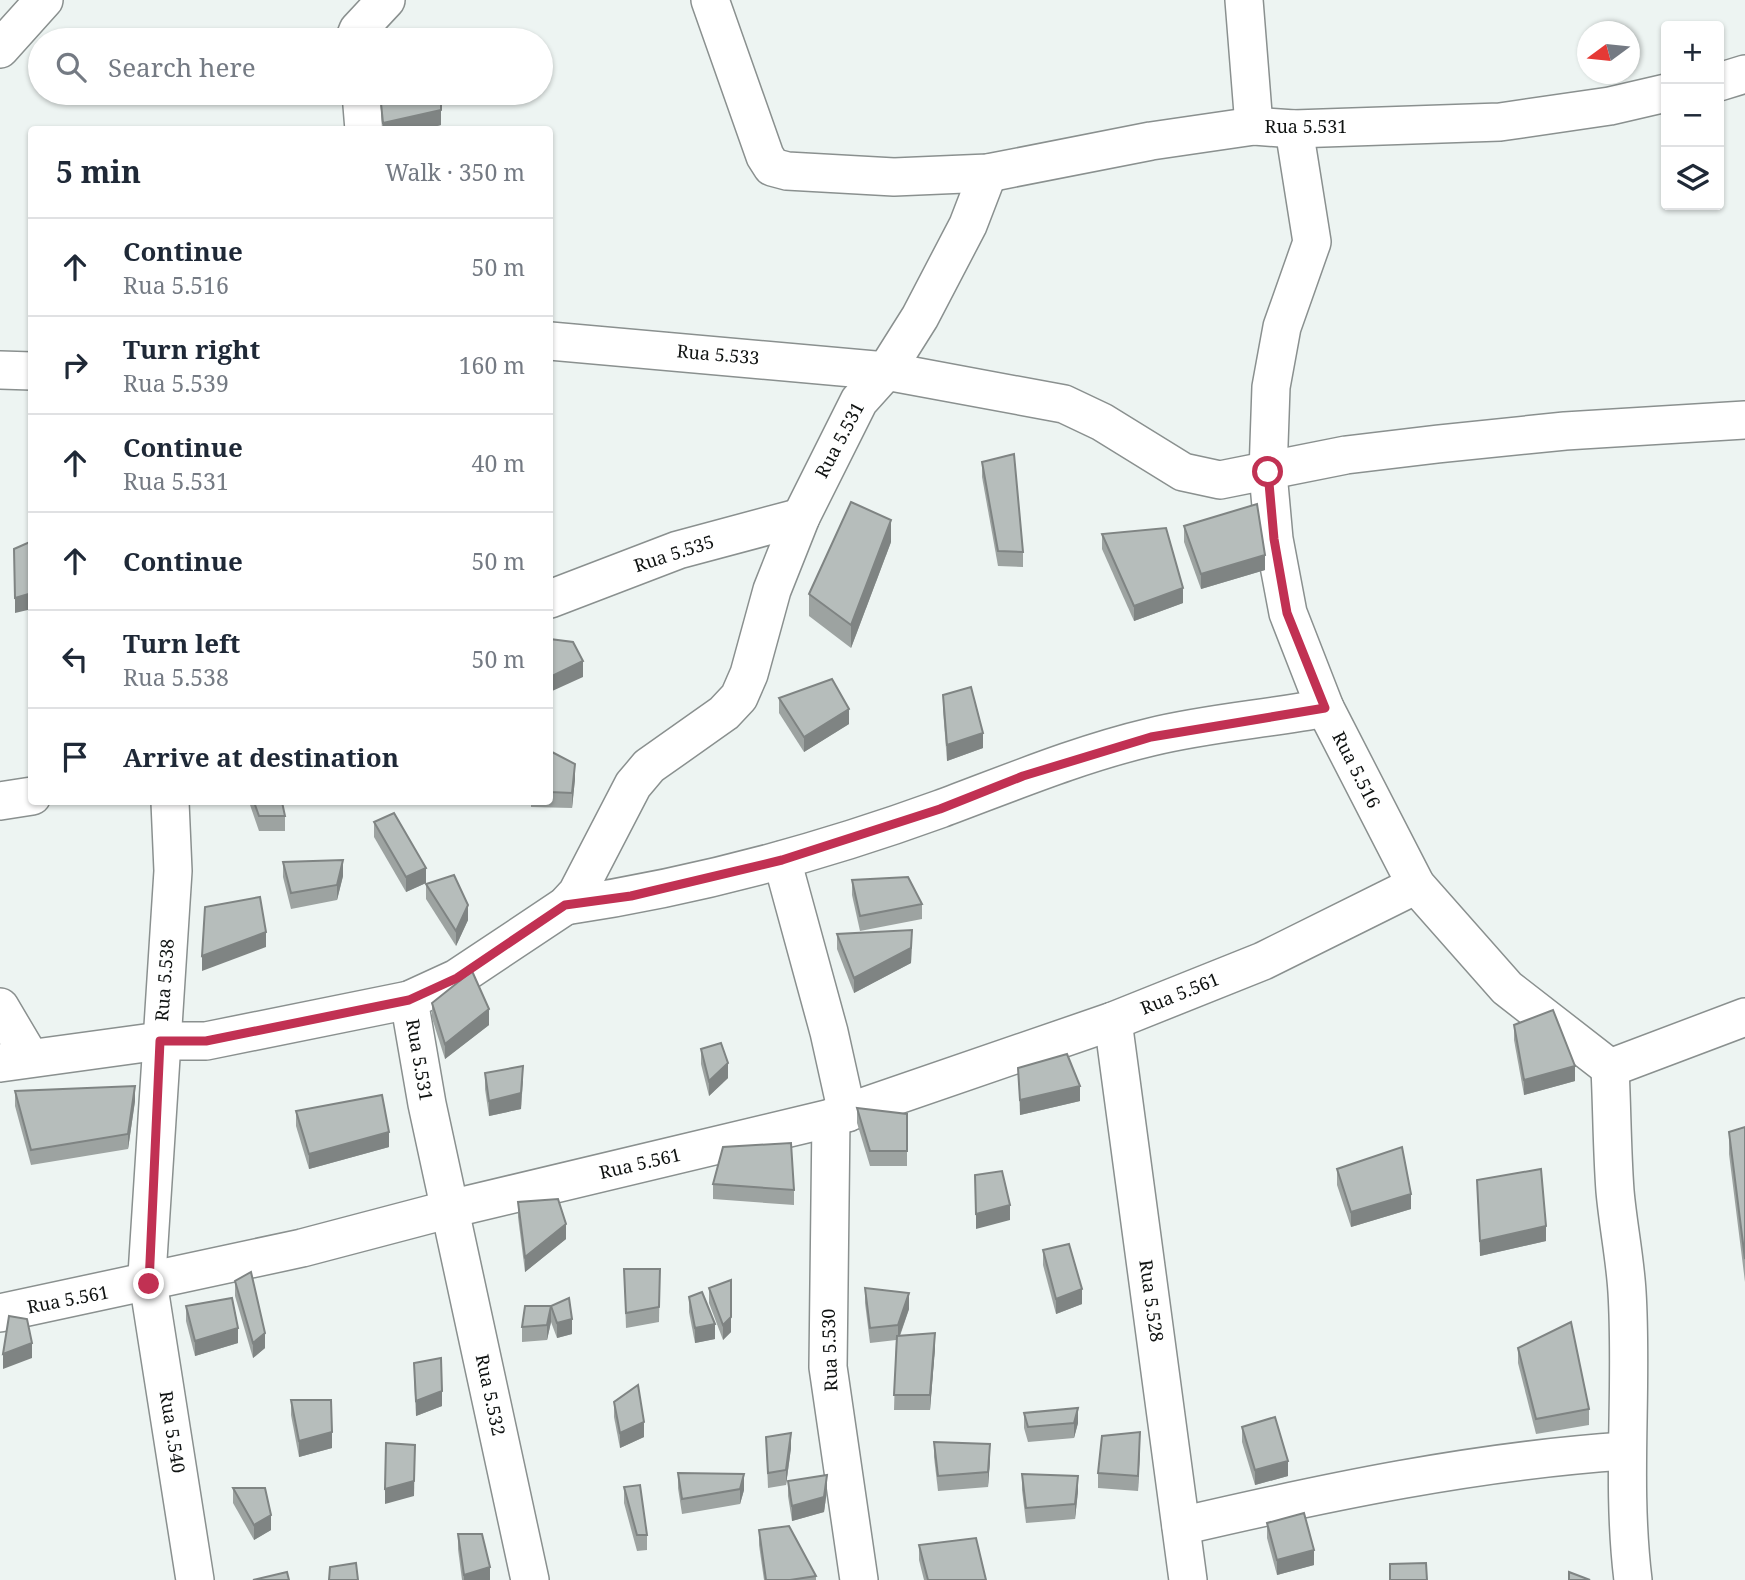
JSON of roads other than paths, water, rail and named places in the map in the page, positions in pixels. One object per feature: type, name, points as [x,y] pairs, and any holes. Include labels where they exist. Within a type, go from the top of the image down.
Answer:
[{"type":"street","points":[[0,49],[44,0]]},
{"type":"street","points":[[360,28],[386,0]]},
{"type":"street","points":[[710,0],[765,156],[772,167],[786,171],[894,177],[988,173]]},
{"type":"street","points":[[1244,0],[1254,126]]},
{"type":"street","points":[[1724,80],[1745,74]]},
{"type":"street","name":"Rua 5.531","points":[[450,1209],[427,1104],[409,1000],[457,978],[565,905],[577,892],[633,785],[649,766],[724,713],[739,696],[772,590],[801,517],[859,401],[886,371],[920,317],[968,225],[988,173],[1151,141],[1254,126],[1294,129],[1500,122],[1610,106],[1661,94]]},
{"type":"street","points":[[362,105],[364,126]]},
{"type":"street","name":"Rua 5.516","points":[[1294,129],[1312,242],[1282,327],[1271,387],[1268,472],[1274,539],[1287,613],[1325,708],[1416,885],[1507,988],[1610,1068]]},
{"type":"street","name":"Rua 5.533","points":[[553,341],[886,371],[1064,404],[1102,422],[1183,472],[1200,477],[1220,480],[1268,472]]},
{"type":"street","points":[[0,370],[28,371]]},
{"type":"street","points":[[1268,472],[1346,455],[1438,444],[1564,431],[1745,420]]},
{"type":"street","name":"Rua 5.535","points":[[553,597],[678,550],[801,517]]},
{"type":"street","points":[[565,905],[631,896],[782,860],[940,809],[1023,776],[1151,737],[1325,708]]},
{"type":"street","points":[[0,801],[28,797]]},
{"type":"street","name":"Rua 5.538","points":[[149,1284],[160,1041],[173,871],[170,805]]},
{"type":"street","name":"Rua 5.530","points":[[782,860],[829,1032],[839,1115],[828,1367],[859,1580]]},
{"type":"street","name":"Rua 5.561","points":[[0,1313],[149,1284],[302,1248],[450,1209],[839,1115],[1113,1021],[1263,961],[1416,885]]},
{"type":"street","points":[[0,1007],[15,1059],[160,1041],[206,1041],[409,1000]]},
{"type":"street","points":[[1633,1580],[1628,1538],[1625,1451],[1629,1385],[1627,1292],[1615,1190],[1610,1068],[1745,1017]]},
{"type":"street","name":"Rua 5.528","points":[[1113,1021],[1188,1580]]},
{"type":"street","name":"Rua 5.532","points":[[450,1209],[530,1580]]},
{"type":"street","name":"Rua 5.540","points":[[149,1284],[195,1580]]},
{"type":"street","points":[[1181,1526],[1308,1496],[1419,1477],[1548,1456],[1625,1451]]}]
